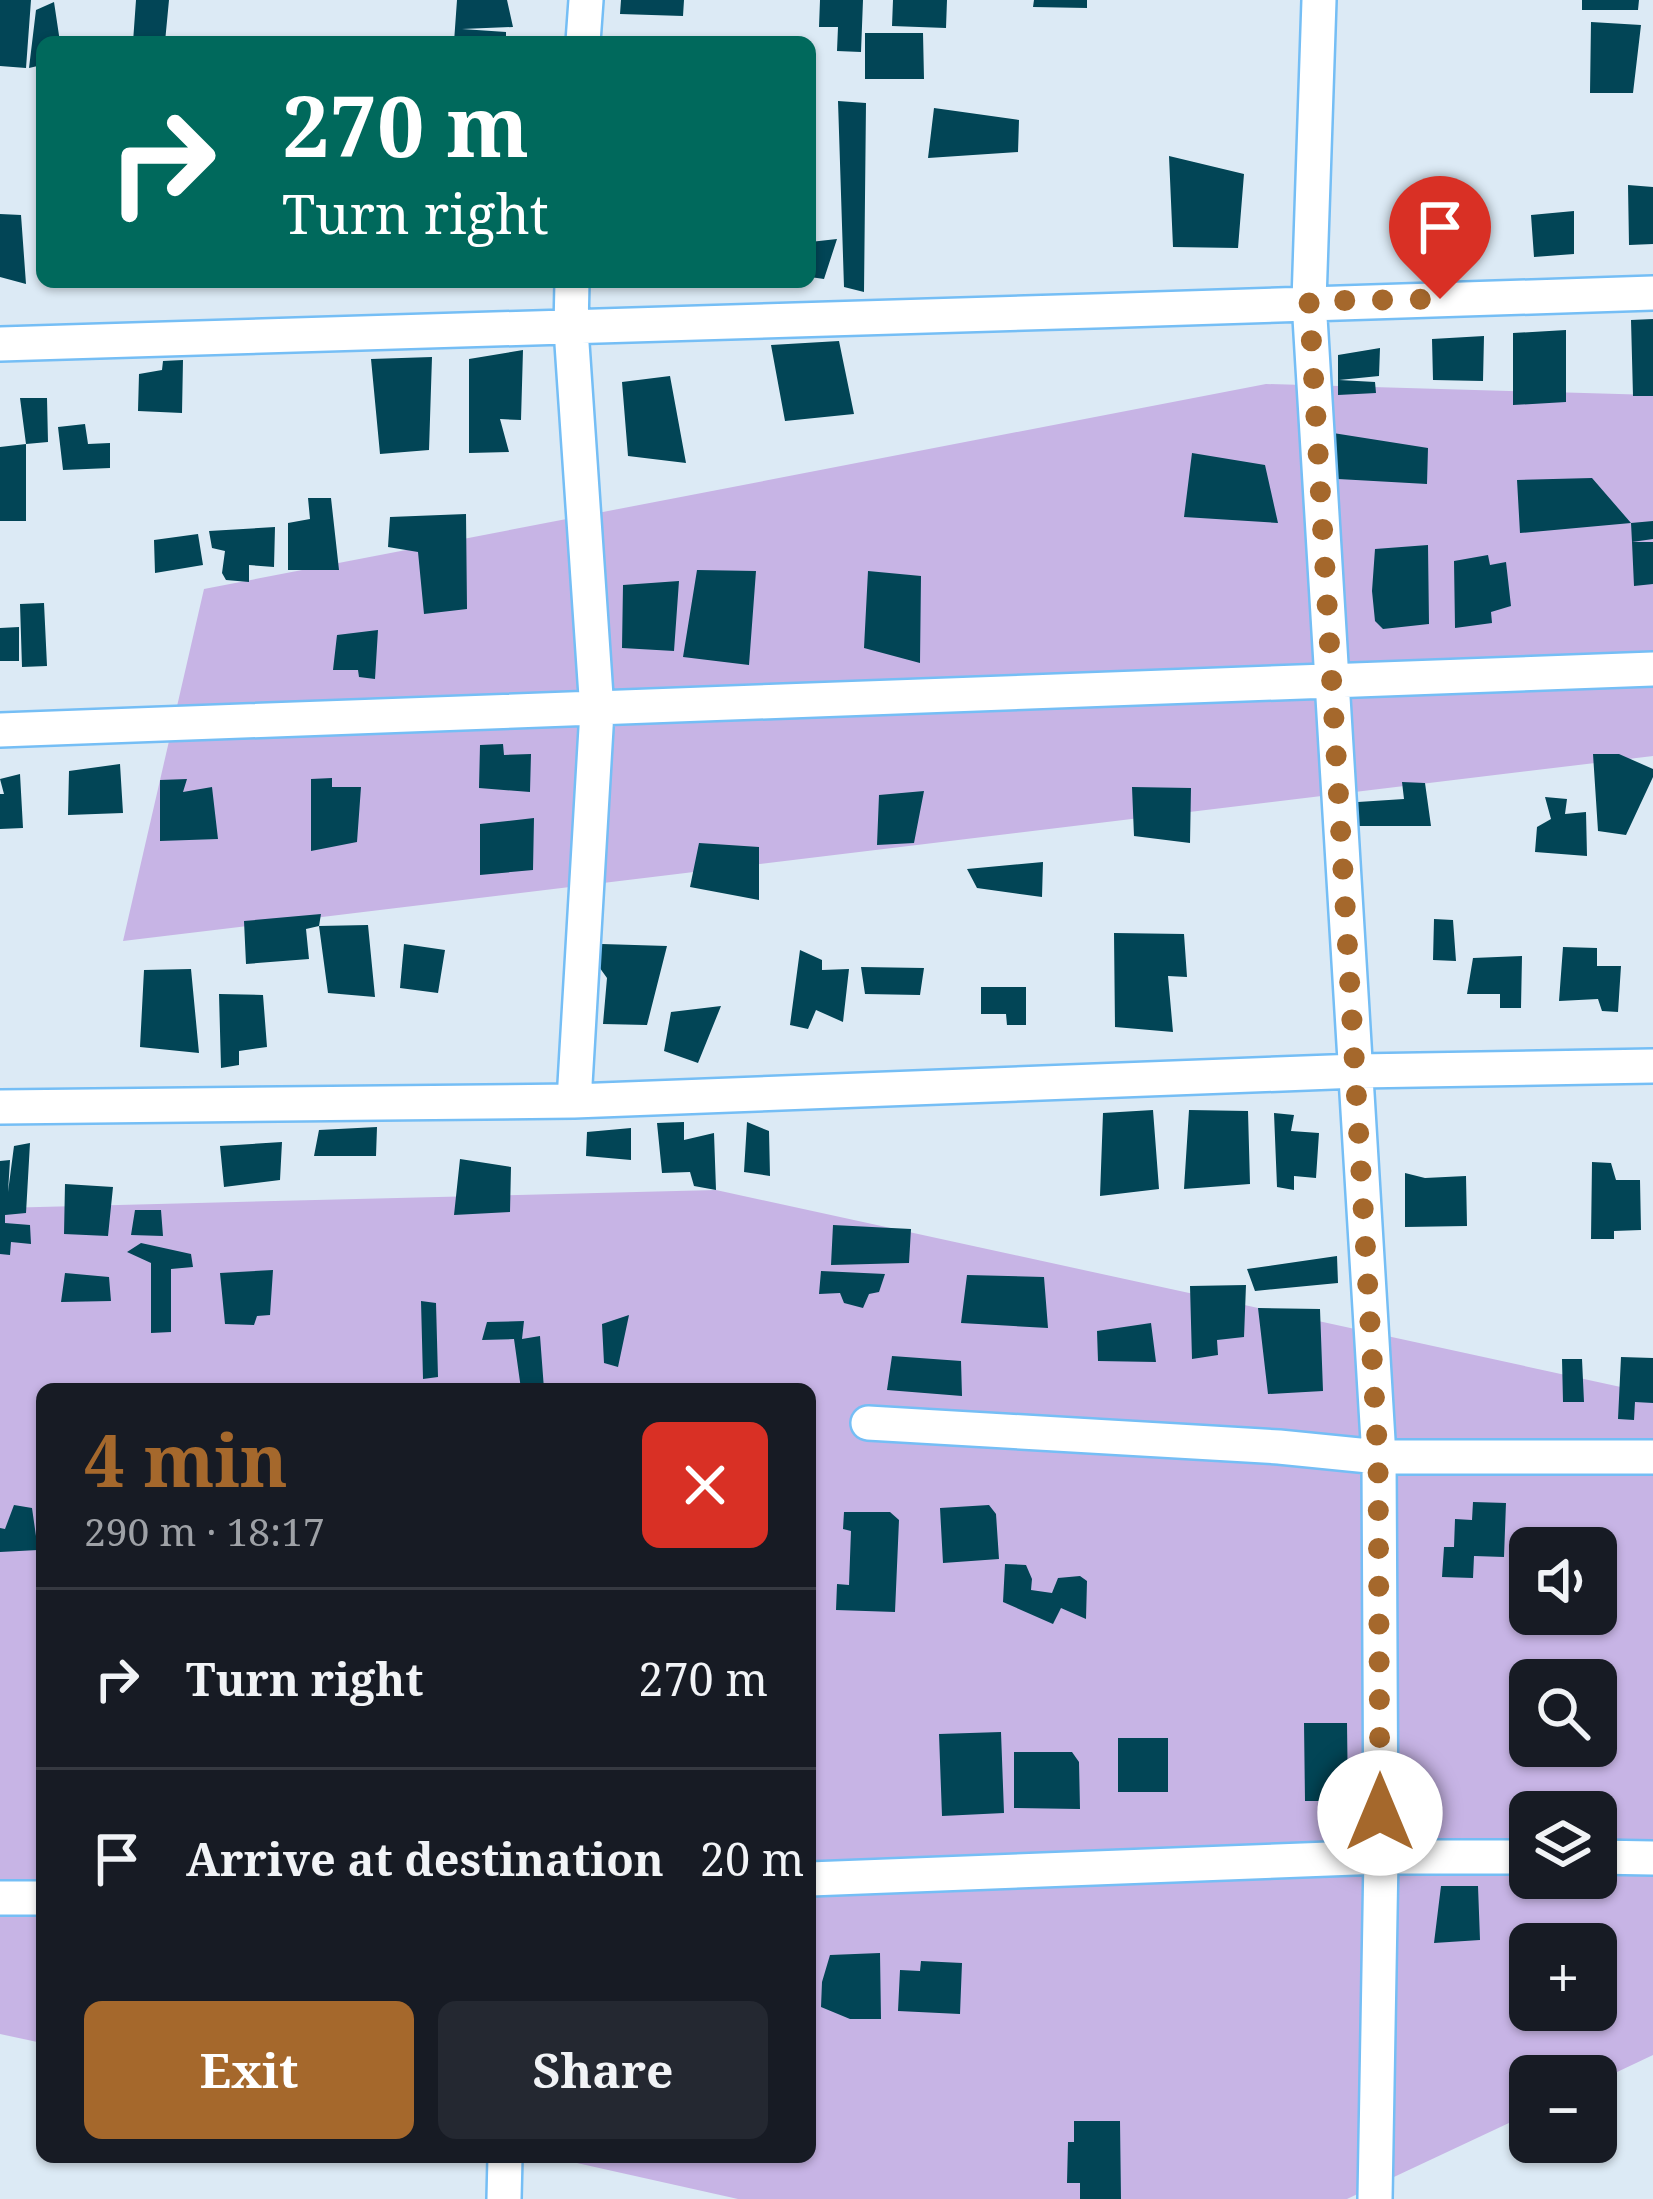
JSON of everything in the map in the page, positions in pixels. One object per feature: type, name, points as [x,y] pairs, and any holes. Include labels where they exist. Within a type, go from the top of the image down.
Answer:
[{"type":"street","points":[[583,36],[586,0]]},
{"type":"street","points":[[1319,0],[1309,301],[1378,1457],[1381,1857],[1375,2199]]},
{"type":"street","points":[[572,288],[597,711],[574,1101]]},
{"type":"street","points":[[0,344],[1653,293]]},
{"type":"street","points":[[0,730],[1653,670]]},
{"type":"street","points":[[0,1107],[574,1101],[1358,1071],[1653,1066]]},
{"type":"street","points":[[868,1423],[1378,1457],[1653,1456]]},
{"type":"street","points":[[816,1879],[1381,1857],[1509,1857]]},
{"type":"street","points":[[1617,1857],[1653,1858]]},
{"type":"street","points":[[0,1898],[36,1898]]},
{"type":"street","points":[[504,2199],[505,2163]]},
{"type":"shaded area","points":[[1266,384],[1653,395],[1653,756],[123,941],[204,589]]},
{"type":"shaded area","points":[[716,1190],[1653,1394],[1653,2055],[1617,2072],[1617,2055],[1509,2055],[1509,2123],[1347,2199],[738,2199],[577,2163],[816,2163],[816,1383],[36,1383],[36,2042],[0,2034],[0,1208]]},
{"type":"building","points":[[0,0],[31,0],[26,68],[0,66]]},
{"type":"building","points":[[136,0],[169,0],[166,36],[133,36]]},
{"type":"building","points":[[457,0],[507,0],[513,27],[462,29],[506,32],[506,36],[454,36]]},
{"type":"building","points":[[621,0],[684,0],[683,16],[620,14]]},
{"type":"building","points":[[820,0],[863,0],[861,52],[837,51],[838,27],[819,27]]},
{"type":"building","points":[[893,0],[947,0],[946,28],[892,26]]},
{"type":"building","points":[[1034,0],[1087,0],[1087,8],[1033,7]]},
{"type":"building","points":[[1582,0],[1639,0],[1638,10],[1582,10]]},
{"type":"building","points":[[54,2],[59,36],[36,36],[36,66],[29,68],[36,10]]},
{"type":"building","points":[[1591,22],[1641,25],[1633,93],[1590,93]]},
{"type":"building","points":[[865,33],[923,33],[924,79],[865,79]]},
{"type":"building","points":[[838,101],[866,103],[864,292],[844,287]]},
{"type":"building","points":[[934,108],[1019,120],[1018,152],[928,158]]},
{"type":"building","points":[[1169,156],[1244,174],[1238,248],[1173,247]]},
{"type":"building","points":[[1628,185],[1653,187],[1653,244],[1629,245]]},
{"type":"building","points":[[1574,211],[1574,254],[1534,257],[1531,215]]},
{"type":"building","points":[[0,214],[21,215],[26,284],[0,277]]},
{"type":"building","points":[[837,239],[824,279],[816,278],[816,241]]},
{"type":"building","points":[[1653,319],[1653,396],[1633,396],[1631,320]]},
{"type":"building","points":[[1566,330],[1566,402],[1513,405],[1513,333]]},
{"type":"building","points":[[1484,336],[1483,381],[1433,380],[1432,339]]},
{"type":"building","points":[[839,341],[854,414],[785,421],[771,345]]},
{"type":"building","points":[[1380,348],[1379,376],[1339,380],[1375,382],[1376,393],[1338,395],[1338,355]]},
{"type":"building","points":[[523,350],[521,420],[500,419],[509,452],[469,453],[469,359]]},
{"type":"building","points":[[432,357],[429,450],[380,454],[371,359]]},
{"type":"building","points":[[183,360],[182,413],[138,411],[139,374],[162,370],[163,361]]},
{"type":"building","points":[[670,376],[686,463],[628,456],[622,382]]},
{"type":"building","points":[[20,398],[47,398],[48,442],[26,444]]},
{"type":"building","points":[[85,424],[88,444],[110,443],[110,468],[63,470],[58,427]]},
{"type":"building","points":[[1333,433],[1428,448],[1427,484],[1338,479]]},
{"type":"building","points":[[26,444],[26,521],[0,521],[0,447]]},
{"type":"building","points":[[1192,453],[1265,465],[1278,523],[1184,517]]},
{"type":"building","points":[[1592,478],[1631,523],[1520,533],[1517,480]]},
{"type":"building","points":[[308,498],[331,498],[339,570],[288,570],[288,523],[310,519]]},
{"type":"building","points":[[466,514],[467,609],[424,614],[418,552],[388,547],[390,517]]},
{"type":"building","points":[[1653,521],[1653,539],[1632,542],[1631,523]]},
{"type":"building","points":[[275,527],[274,567],[249,565],[249,582],[226,580],[222,573],[225,551],[212,548],[209,531]]},
{"type":"building","points":[[198,534],[203,565],[155,573],[154,540]]},
{"type":"building","points":[[1632,542],[1653,542],[1653,584],[1634,586]]},
{"type":"building","points":[[1428,545],[1429,624],[1383,629],[1375,621],[1372,591],[1375,549]]},
{"type":"building","points":[[1488,555],[1490,565],[1506,562],[1511,606],[1491,612],[1492,623],[1455,628],[1454,561]]},
{"type":"building","points":[[697,570],[756,571],[749,665],[683,657]]},
{"type":"building","points":[[868,571],[921,576],[920,663],[864,648]]},
{"type":"building","points":[[679,581],[674,651],[622,648],[623,585]]},
{"type":"building","points":[[44,603],[47,666],[22,667],[20,604]]},
{"type":"building","points":[[19,627],[19,661],[0,661],[0,628]]},
{"type":"building","points":[[378,630],[375,679],[359,677],[358,670],[333,670],[337,635]]},
{"type":"building","points":[[503,744],[504,755],[531,754],[530,792],[479,788],[480,745]]},
{"type":"building","points":[[1593,754],[1619,754],[1653,769],[1626,835],[1598,831]]},
{"type":"building","points":[[120,764],[123,813],[68,815],[69,771]]},
{"type":"building","points":[[20,774],[23,828],[0,829],[0,794],[4,794],[0,779]]},
{"type":"building","points":[[332,778],[332,787],[361,787],[357,842],[311,851],[311,779]]},
{"type":"building","points":[[187,779],[183,792],[212,787],[218,839],[160,841],[160,780]]},
{"type":"building","points":[[1402,782],[1425,783],[1431,826],[1358,826],[1358,802],[1404,799]]},
{"type":"building","points":[[1132,787],[1191,788],[1190,843],[1134,836]]},
{"type":"building","points":[[924,791],[914,843],[877,845],[879,795]]},
{"type":"building","points":[[1545,797],[1567,799],[1565,814],[1586,812],[1587,856],[1535,852],[1537,827],[1551,819]]},
{"type":"building","points":[[534,818],[533,870],[480,875],[480,824]]},
{"type":"building","points":[[699,843],[759,847],[759,900],[690,887]]},
{"type":"building","points":[[1043,862],[1042,897],[977,888],[967,869]]},
{"type":"building","points":[[321,914],[319,926],[306,929],[309,959],[246,964],[244,921]]},
{"type":"building","points":[[1434,919],[1453,920],[1456,961],[1433,960]]},
{"type":"building","points":[[368,925],[375,997],[328,993],[319,926]]},
{"type":"building","points":[[1114,933],[1184,934],[1187,977],[1168,976],[1173,1032],[1115,1027]]},
{"type":"building","points":[[404,944],[445,950],[438,993],[400,988]]},
{"type":"building","points":[[602,944],[667,946],[647,1025],[603,1024],[607,978],[597,964]]},
{"type":"building","points":[[1563,947],[1597,948],[1597,966],[1621,966],[1618,1012],[1602,1011],[1598,999],[1559,1001]]},
{"type":"building","points":[[800,950],[822,960],[822,970],[849,969],[843,1022],[816,1010],[808,1029],[790,1025]]},
{"type":"building","points":[[1522,956],[1521,1008],[1500,1008],[1500,994],[1467,994],[1473,958]]},
{"type":"building","points":[[861,967],[924,968],[920,995],[865,994]]},
{"type":"building","points":[[191,969],[199,1053],[140,1047],[144,970]]},
{"type":"building","points":[[981,987],[1026,987],[1026,1025],[1007,1025],[1006,1014],[981,1014]]},
{"type":"building","points":[[219,994],[263,995],[267,1047],[239,1051],[239,1065],[221,1068]]},
{"type":"building","points":[[721,1006],[698,1063],[664,1051],[671,1012]]},
{"type":"building","points":[[1153,1110],[1159,1189],[1100,1196],[1103,1113]]},
{"type":"building","points":[[1189,1110],[1248,1111],[1250,1184],[1184,1189]]},
{"type":"building","points":[[1274,1113],[1294,1115],[1291,1131],[1319,1133],[1316,1178],[1294,1176],[1294,1190],[1277,1187]]},
{"type":"building","points":[[684,1122],[684,1140],[714,1133],[716,1190],[694,1186],[690,1172],[662,1173],[657,1123]]},
{"type":"building","points":[[747,1122],[769,1131],[770,1176],[744,1172]]},
{"type":"building","points":[[377,1127],[376,1156],[314,1156],[319,1130]]},
{"type":"building","points":[[631,1128],[631,1160],[586,1156],[587,1132]]},
{"type":"building","points":[[282,1142],[280,1180],[224,1187],[220,1146]]},
{"type":"building","points":[[30,1143],[26,1213],[5,1215],[5,1223],[30,1225],[31,1244],[11,1242],[10,1255],[0,1254],[0,1161],[10,1160],[8,1192],[14,1146]]},
{"type":"building","points":[[460,1159],[511,1167],[510,1212],[454,1215]]},
{"type":"building","points":[[1592,1162],[1611,1163],[1616,1180],[1640,1180],[1641,1230],[1614,1231],[1614,1239],[1591,1239]]},
{"type":"building","points":[[1405,1173],[1425,1178],[1466,1176],[1467,1226],[1405,1227]]},
{"type":"building","points":[[65,1184],[113,1187],[108,1236],[64,1234]]},
{"type":"building","points":[[135,1210],[161,1210],[163,1236],[131,1235]]},
{"type":"building","points":[[833,1225],[911,1229],[909,1263],[831,1265]]},
{"type":"building","points":[[141,1243],[191,1254],[193,1267],[171,1269],[171,1332],[151,1333],[151,1263],[127,1252]]},
{"type":"building","points":[[1337,1256],[1338,1283],[1255,1291],[1247,1269]]},
{"type":"building","points":[[273,1270],[270,1315],[257,1316],[254,1325],[225,1324],[220,1273]]},
{"type":"building","points":[[821,1271],[885,1274],[879,1292],[869,1294],[863,1308],[844,1303],[840,1293],[819,1294]]},
{"type":"building","points":[[65,1273],[109,1277],[111,1301],[61,1302]]},
{"type":"building","points":[[967,1275],[1044,1277],[1048,1328],[961,1323]]},
{"type":"building","points":[[1246,1285],[1244,1337],[1217,1340],[1218,1355],[1192,1359],[1190,1286]]},
{"type":"building","points":[[421,1301],[436,1303],[438,1377],[423,1379]]},
{"type":"building","points":[[1258,1308],[1320,1309],[1323,1391],[1268,1394]]},
{"type":"building","points":[[629,1315],[618,1367],[604,1363],[602,1324]]},
{"type":"building","points":[[524,1321],[522,1339],[540,1336],[544,1383],[520,1383],[514,1339],[482,1340],[487,1322]]},
{"type":"building","points":[[1151,1323],[1156,1362],[1098,1361],[1097,1331]]},
{"type":"building","points":[[892,1356],[961,1361],[962,1396],[887,1390]]},
{"type":"building","points":[[1621,1357],[1653,1358],[1653,1403],[1635,1402],[1634,1420],[1618,1419]]},
{"type":"building","points":[[1562,1359],[1582,1359],[1584,1402],[1563,1402]]},
{"type":"building","points":[[1473,1502],[1506,1503],[1504,1557],[1474,1556],[1473,1578],[1442,1577],[1444,1547],[1454,1547],[1455,1519],[1472,1520]]},
{"type":"building","points":[[14,1505],[32,1508],[36,1550],[0,1552],[0,1528],[5,1529]]},
{"type":"building","points":[[989,1505],[996,1514],[999,1559],[943,1563],[940,1508]]},
{"type":"building","points":[[844,1512],[890,1512],[899,1520],[895,1612],[836,1610],[837,1584],[849,1585],[851,1531],[843,1529]]},
{"type":"building","points":[[1005,1564],[1026,1565],[1031,1590],[1052,1593],[1058,1578],[1080,1576],[1087,1581],[1086,1619],[1061,1608],[1053,1624],[1003,1602]]},
{"type":"building","points":[[1304,1723],[1347,1723],[1348,1801],[1305,1801]]},
{"type":"building","points":[[1001,1732],[1004,1813],[942,1816],[939,1734]]},
{"type":"building","points":[[1118,1738],[1168,1738],[1168,1792],[1118,1792]]},
{"type":"building","points":[[1014,1752],[1072,1752],[1079,1762],[1080,1809],[1014,1808]]},
{"type":"building","points":[[1441,1886],[1478,1886],[1480,1940],[1434,1943]]},
{"type":"building","points":[[880,1953],[881,2019],[850,2019],[821,2007],[830,1955]]},
{"type":"building","points":[[921,1961],[962,1963],[960,2014],[898,2011],[900,1970],[920,1971]]},
{"type":"building","points":[[1074,2121],[1120,2121],[1121,2199],[1080,2199],[1080,2183],[1067,2183],[1068,2142],[1074,2142]]},
{"type":"route","points":[[1380,1813],[1378,1457],[1309,301],[1440,299]]}]
